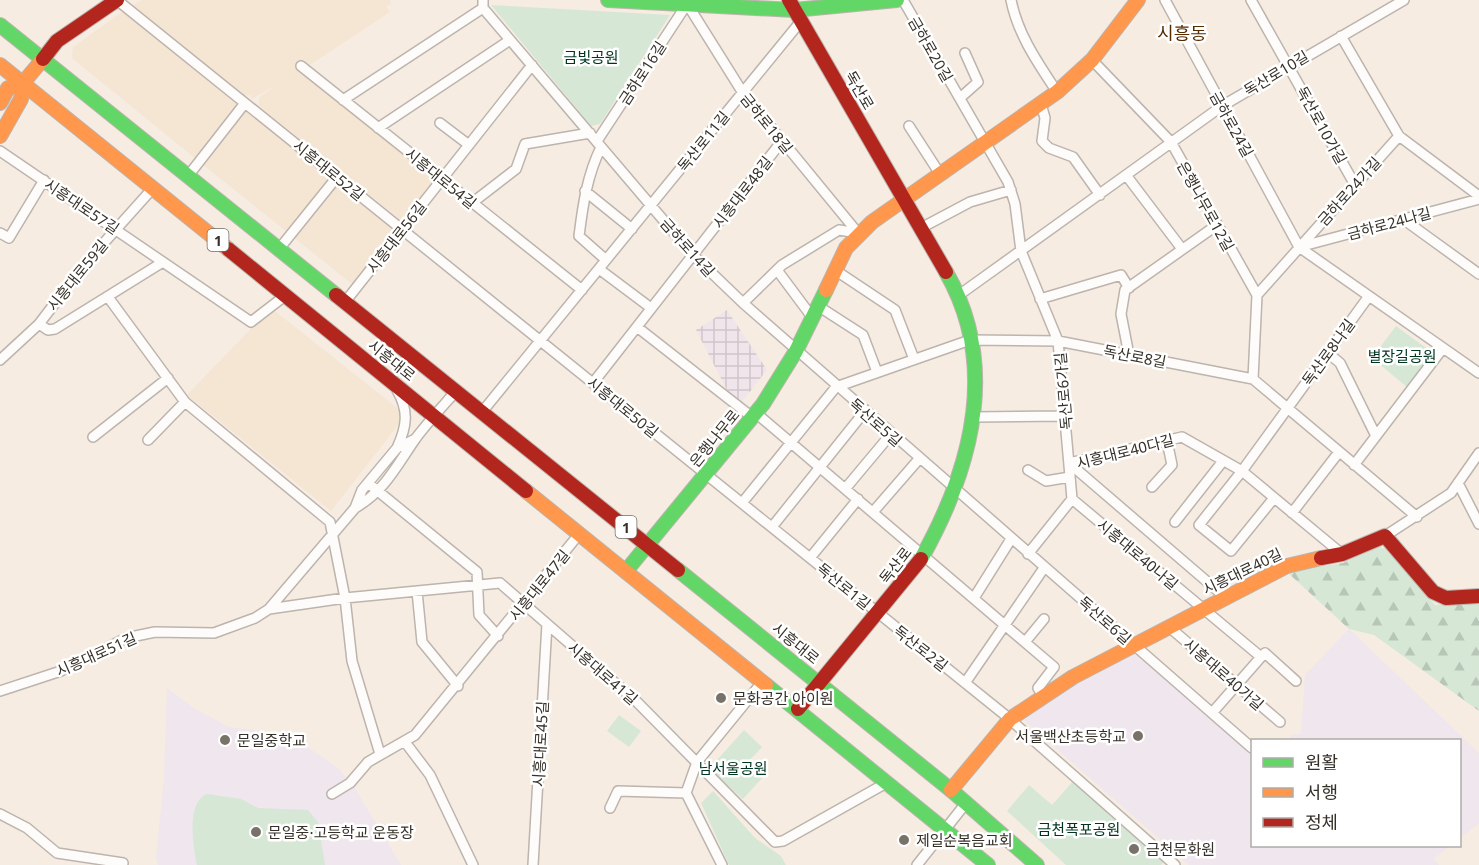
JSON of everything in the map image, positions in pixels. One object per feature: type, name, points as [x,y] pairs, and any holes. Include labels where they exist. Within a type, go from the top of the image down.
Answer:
[{"type":"main road","points":[[0,103],[8,88],[23,83],[57,41],[117,0]]},
{"type":"main road","points":[[611,0],[686,2],[795,10],[897,0]]},
{"type":"main road","points":[[1120,0],[1124,7],[1125,19]]},
{"type":"main road","name":"은행나무로","points":[[626,571],[754,415],[781,378],[835,270],[850,242],[858,233],[1057,92],[1092,60],[1138,0]]},
{"type":"main road","name":"독산로","points":[[795,10],[959,295],[975,373],[974,417],[969,449],[957,492],[924,555],[798,709]]},
{"type":"main road","name":"시흥대로","points":[[0,25],[819,683],[951,790],[1037,865]]},
{"type":"main road","name":"시흥대로","points":[[0,65],[988,865]]},
{"type":"main road","points":[[0,136],[21,99],[23,83]]},
{"type":"main road","points":[[1385,536],[1433,592],[1446,598],[1479,596]]},
{"type":"main road","name":"시흥대로40길","points":[[951,790],[1010,719],[1073,677],[1287,566],[1342,555],[1385,536]]},
{"type":"street","name":"시흥대로52길","points":[[117,0],[541,340]]},
{"type":"street","name":"금하로20길","points":[[903,0],[1011,190],[1021,251]]},
{"type":"street","points":[[1011,0],[1015,21],[1033,56],[1057,92]]},
{"type":"street","name":"금하로24길","points":[[1165,0],[1299,247],[1479,373]]},
{"type":"street","name":"독산로10가길","points":[[1251,0],[1355,185]]},
{"type":"street","name":"독산로10길","points":[[959,295],[1222,106],[1404,0]]},
{"type":"street","name":"금하로18길","points":[[686,2],[743,93],[858,233]]},
{"type":"street","name":"금하로16길","points":[[599,144],[686,2]]},
{"type":"street","name":"금하로14길","points":[[343,100],[483,4],[510,40],[693,255],[796,351]]},
{"type":"street","name":"독산로11길","points":[[651,205],[743,93],[795,10]]},
{"type":"street","points":[[1341,36],[1399,136]]},
{"type":"street","points":[[378,128],[510,40]]},
{"type":"street","name":"금하로20길","points":[[960,98],[978,82],[965,53]]},
{"type":"street","name":"은행나무로12길","points":[[1092,60],[1171,142],[1257,295]]},
{"type":"street","name":"시흥대로56길","points":[[345,302],[532,65]]},
{"type":"street","name":"시흥대로54길","points":[[301,66],[582,290]]},
{"type":"street","points":[[188,176],[245,103]]},
{"type":"street","points":[[1041,104],[1045,118],[1042,141],[1049,148],[1073,157],[1100,195]]},
{"type":"street","points":[[440,123],[469,145]]},
{"type":"street","points":[[909,126],[940,174]]},
{"type":"street","points":[[472,203],[516,169],[525,144],[590,133]]},
{"type":"street","name":"금하로24가길","points":[[1299,247],[1399,136]]},
{"type":"street","name":"금하로24나길","points":[[1399,136],[1479,198]]},
{"type":"street","name":"시흥대로48길","points":[[593,382],[782,141]]},
{"type":"street","points":[[599,144],[585,191],[579,238],[606,260]]},
{"type":"street","name":"시흥대로57길","points":[[0,151],[251,322],[286,295]]},
{"type":"street","points":[[1126,175],[1182,249]]},
{"type":"street","points":[[279,249],[337,177]]},
{"type":"street","points":[[0,233],[9,238],[44,180]]},
{"type":"street","name":"시흥대로59길","points":[[0,360],[39,324],[84,265],[153,188]]},
{"type":"street","points":[[921,228],[970,202],[1011,190]]},
{"type":"street","points":[[585,191],[632,229]]},
{"type":"street","name":"금하로24나길","points":[[1299,247],[1479,198]]},
{"type":"street","points":[[482,412],[651,205]]},
{"type":"street","points":[[1403,219],[1479,274]]},
{"type":"street","points":[[1129,355],[1121,314],[1125,290],[1216,225]]},
{"type":"street","points":[[743,303],[777,270],[839,230],[858,233]]},
{"type":"street","points":[[1299,247],[1257,295],[1253,379],[1417,516]]},
{"type":"street","name":"독산로6가길","points":[[1021,251],[1058,341],[1072,499]]},
{"type":"street","points":[[39,324],[48,330],[55,329],[163,262]]},
{"type":"street","points":[[599,269],[651,308]]},
{"type":"street","points":[[777,270],[815,312],[863,335],[878,372]]},
{"type":"street","points":[[835,270],[895,310],[915,359]]},
{"type":"street","points":[[1040,299],[1121,275],[1129,288]]},
{"type":"street","name":"독산로8나길","points":[[1287,409],[1369,296]]},
{"type":"street","points":[[108,297],[185,402],[330,522],[345,598],[352,661],[380,754]]},
{"type":"street","points":[[637,327],[791,443],[1054,667],[1038,688],[1043,696]]},
{"type":"street","name":"시흥대로50길","points":[[541,340],[706,474]]},
{"type":"street","name":"독산로8길","points":[[836,387],[970,340],[1058,341],[1253,379]]},
{"type":"street","points":[[1354,465],[1443,348]]},
{"type":"street","name":"독산로5길","points":[[796,351],[957,492]]},
{"type":"street","points":[[1328,352],[1340,363],[1376,436]]},
{"type":"street","points":[[93,436],[168,378]]},
{"type":"street","points":[[392,381],[406,409],[404,433],[397,448]]},
{"type":"street","points":[[742,503],[836,387]]},
{"type":"street","name":"시흥대로51길","points":[[0,691],[61,671],[126,638],[155,632],[214,633],[255,618],[269,609],[355,508],[371,499],[378,491],[408,454],[415,439],[456,391]]},
{"type":"street","points":[[148,440],[185,402]]},
{"type":"street","points":[[1274,498],[1231,551],[1199,525],[1287,409]]},
{"type":"street","points":[[772,527],[865,411]]},
{"type":"street","points":[[974,417],[1065,416]]},
{"type":"street","points":[[845,489],[891,434]]},
{"type":"street","name":"시흥대로40다길","points":[[1069,463],[1182,437],[1242,471],[1342,555]]},
{"type":"street","name":"시흥대로51길","points":[[355,508],[362,490],[397,448],[415,439]]},
{"type":"street","points":[[1152,487],[1172,465],[1167,441]]},
{"type":"street","points":[[1292,513],[1339,452]]},
{"type":"street","points":[[1385,536],[1451,493],[1479,453]]},
{"type":"street","points":[[873,512],[919,459]]},
{"type":"street","points":[[1175,522],[1223,461]]},
{"type":"street","name":"시흥대로40다길","points":[[1069,463],[1225,597]]},
{"type":"street","points":[[1028,470],[1046,481],[1070,477]]},
{"type":"street","name":"독산로1길","points":[[706,474],[878,613]]},
{"type":"street","points":[[368,483],[477,572],[478,585]]},
{"type":"street","points":[[1458,483],[1479,524]]},
{"type":"street","name":"독산로6길","points":[[957,492],[1251,747]]},
{"type":"street","name":"독산로1길","points":[[810,558],[858,499]]},
{"type":"street","points":[[1028,554],[1072,499]]},
{"type":"street","name":"시흥대로40나길","points":[[1072,499],[1203,608]]},
{"type":"street","name":"시흥대로47길","points":[[332,794],[350,783],[362,767],[380,754],[415,735],[458,686],[580,533]]},
{"type":"street","points":[[974,598],[1011,539]]},
{"type":"street","points":[[965,683],[1044,568]]},
{"type":"street","name":"시흥대로41길","points":[[269,609],[345,598],[500,583],[638,702],[775,842],[783,841],[888,782]]},
{"type":"street","name":"시흥대로47길","points":[[478,585],[479,615],[498,636]]},
{"type":"street","points":[[417,591],[422,642],[458,686]]},
{"type":"street","name":"시흥대로40길","points":[[1203,608],[1261,657],[1265,653],[1296,681]]},
{"type":"street","name":"독산로2길","points":[[878,613],[1010,719],[1175,865]]},
{"type":"street","points":[[1026,642],[1044,619]]},
{"type":"street","name":"시흥대로45길","points":[[533,865],[547,624]]},
{"type":"street","name":"시흥대로40가길","points":[[1168,626],[1280,722]]},
{"type":"street","points":[[1212,713],[1261,657]]},
{"type":"street","points":[[722,865],[686,793],[697,762],[763,681]]},
{"type":"street","points":[[405,742],[430,775],[473,865]]},
{"type":"street","points":[[610,808],[618,791],[686,793]]},
{"type":"street","points":[[917,865],[966,803]]},
{"type":"street","points":[[0,814],[27,828],[57,853],[123,863]]},
{"type":"shaded area","points":[[142,0],[390,0],[391,4],[386,7],[390,12],[299,72],[303,72],[434,177],[434,183],[405,219],[400,219],[259,106],[259,98],[277,84],[252,99],[250,95],[243,96],[134,8],[133,5]]},
{"type":"shaded area","points":[[122,12],[126,12],[236,102],[237,109],[196,159],[72,58],[73,47]]},
{"type":"shaded area","points":[[247,111],[392,228],[393,233],[352,284],[201,163],[242,112]]},
{"type":"shaded area","points":[[271,308],[401,411],[402,420],[331,511],[187,395]]},
{"type":"shaded area","points":[[727,310],[767,370],[741,403],[728,392],[696,330]]},
{"type":"shaded area","points":[[1349,629],[1479,753],[1479,823],[1461,837],[1461,739],[1290,739],[1291,735],[1301,734],[1305,675]]},
{"type":"shaded area","name":"서울백산초등학교","points":[[1132,651],[1251,751],[1251,847],[1449,847],[1434,858],[1439,865],[1189,865],[1024,720],[1076,682]]},
{"type":"shaded area","points":[[167,688],[195,709],[229,727],[290,735],[338,768],[354,787],[401,865],[158,865],[156,857],[164,779]]},
{"type":"green space","name":"금빛공원","points":[[491,5],[670,15],[600,124],[591,126]]},
{"type":"green space","name":"별장길공원","points":[[1396,326],[1433,353],[1407,387],[1372,358]]},
{"type":"green space","points":[[1379,547],[1386,549],[1435,605],[1479,602],[1479,711],[1374,635],[1349,629],[1286,571],[1343,563]]},
{"type":"green space","points":[[619,715],[641,731],[629,747],[607,731]]},
{"type":"green space","name":"남서울공원","points":[[744,730],[762,747],[748,762],[764,776],[743,799],[709,769]]},
{"type":"green space","name":"금천폭포공원","points":[[1075,779],[1164,861],[1161,865],[1066,865],[1007,811],[1029,785],[1052,805]]},
{"type":"green space","points":[[713,791],[755,838],[781,856],[786,865],[729,865],[701,803]]},
{"type":"green space","name":"문일중·고등학교 운동장","points":[[207,794],[241,799],[258,808],[308,810],[318,822],[325,865],[197,865],[193,837],[194,815],[200,799]]},
{"type":"traffic: fast","points":[[608,0],[794,10],[897,0]]},
{"type":"traffic: fast","points":[[0,25],[336,295]]},
{"type":"traffic: fast","points":[[921,559],[954,490],[965,454],[972,417],[975,381],[972,344],[962,308],[946,272]]},
{"type":"traffic: fast","points":[[626,571],[763,404],[796,351],[826,290]]},
{"type":"traffic: fast","points":[[678,570],[951,790],[1037,865]]},
{"type":"traffic: fast","points":[[766,685],[988,865]]},
{"type":"traffic: slow","points":[[826,290],[846,248],[872,222],[1057,92],[1092,60],[1138,0]]},
{"type":"traffic: slow","points":[[0,136],[21,99],[23,83],[43,59]]},
{"type":"traffic: slow","points":[[0,65],[228,249]]},
{"type":"traffic: slow","points":[[0,103],[8,88],[23,83]]},
{"type":"traffic: slow","points":[[526,491],[766,685]]},
{"type":"traffic: slow","points":[[951,790],[1010,719],[1073,677],[1287,566],[1321,558]]},
{"type":"traffic: jam","points":[[43,59],[57,41],[117,0]]},
{"type":"traffic: jam","points":[[789,0],[946,272]]},
{"type":"traffic: jam","points":[[228,249],[526,491]]},
{"type":"traffic: jam","points":[[336,295],[678,570]]},
{"type":"traffic: jam","points":[[1321,558],[1342,554],[1385,536],[1433,592],[1446,598],[1479,596]]},
{"type":"traffic: jam","points":[[798,709],[921,559]]},
{"type":"place","name":"문화공간 아이원","points":[[721,698]]},
{"type":"place","name":"서울백산초등학교","points":[[1138,736]]},
{"type":"place","name":"문일중학교","points":[[225,740]]},
{"type":"place","name":"문일중·고등학교 운동장","points":[[256,832]]},
{"type":"place","name":"제일순복음교회","points":[[904,840]]},
{"type":"place","name":"금천문화원","points":[[1134,849]]},
{"type":"district","name":"시흥동","points":[[1182,33]]}]
